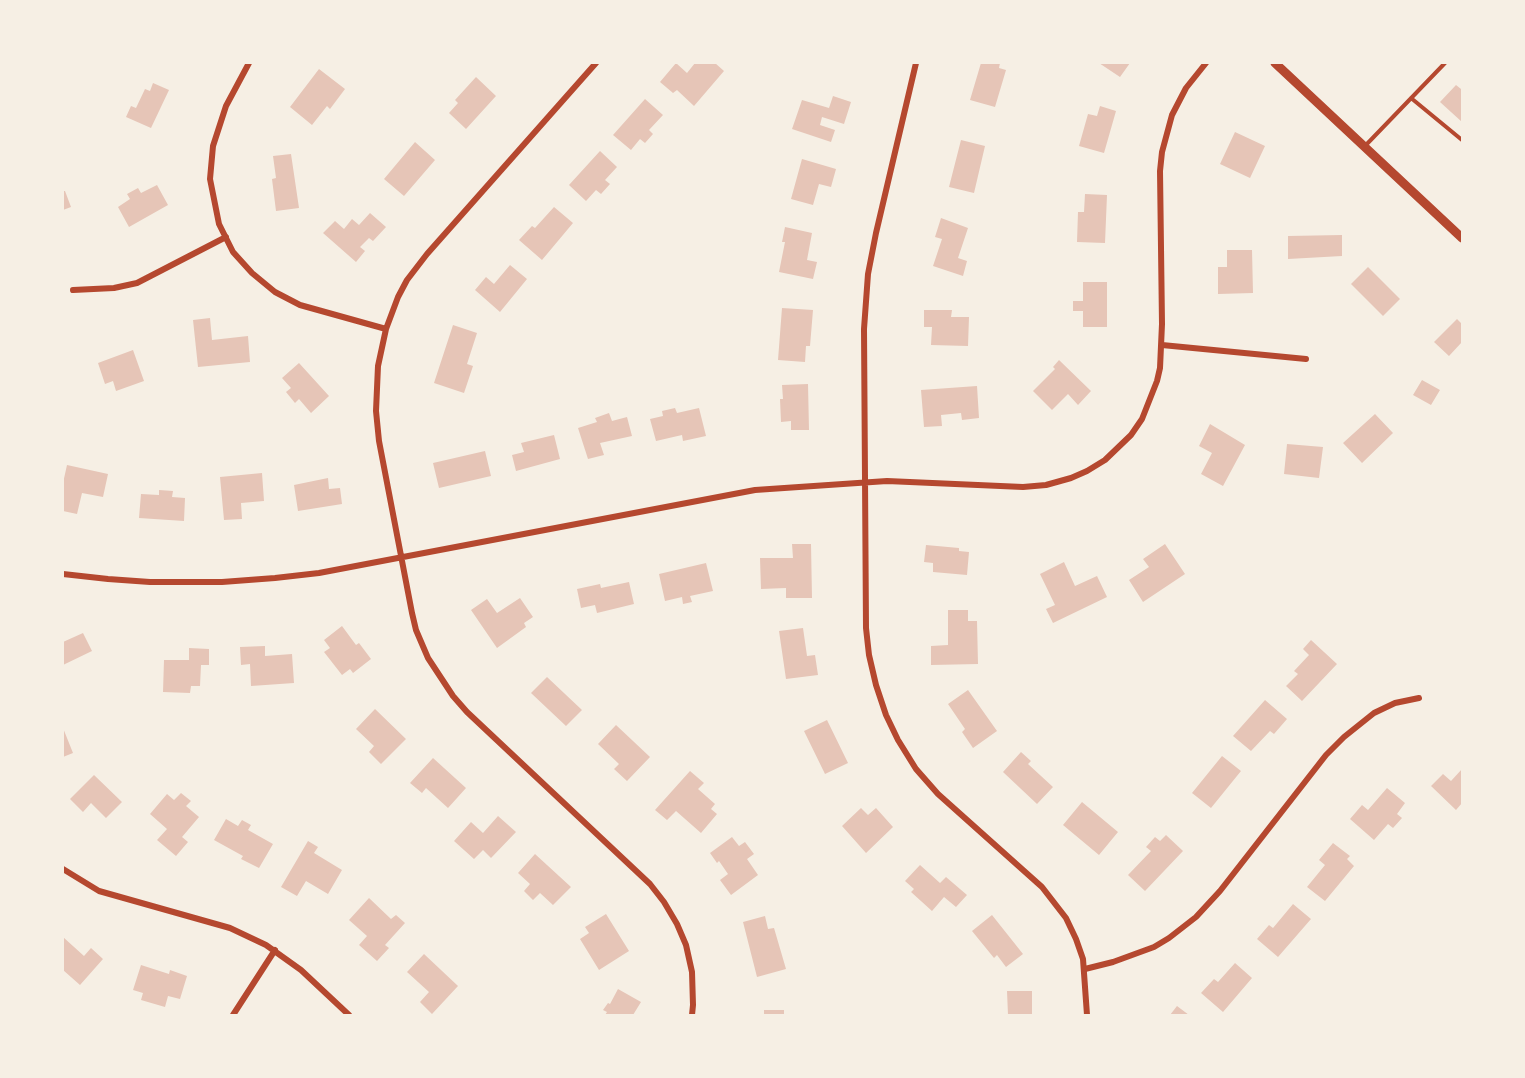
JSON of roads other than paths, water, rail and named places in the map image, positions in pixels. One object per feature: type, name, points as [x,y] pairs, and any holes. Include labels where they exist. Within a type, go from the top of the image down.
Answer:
[{"type":"street","points":[[249,63],[226,106],[213,146],[210,179],[219,224],[233,252],[274,292],[309,308],[386,329]]},
{"type":"street","points":[[596,63],[427,254],[407,280],[386,329],[378,366],[376,411],[379,441],[416,630],[428,658],[453,696],[650,884],[664,902],[677,924],[688,954],[692,972],[692,1015]]},
{"type":"street","points":[[916,63],[876,233],[868,274],[864,329],[866,628],[876,685],[886,715],[916,769],[938,794],[1042,887],[1055,902],[1076,939],[1084,969],[1088,1015]]},
{"type":"street","points":[[63,574],[150,582],[222,582],[319,573],[755,490],[864,482],[927,481],[1023,487],[1046,485],[1087,471],[1105,460],[1125,443],[1142,419],[1158,381],[1162,345],[1160,171],[1162,152],[1172,115],[1186,88],[1206,63]]},
{"type":"street","points":[[1275,63],[1462,238]]},
{"type":"street","points":[[73,290],[114,288],[137,283],[226,237]]},
{"type":"street","points":[[1162,345],[1306,359]]},
{"type":"street","points":[[1084,969],[1113,962],[1154,947],[1196,917],[1220,891],[1326,755],[1344,736],[1374,713],[1395,703],[1419,698]]},
{"type":"street","points":[[63,870],[99,891],[230,928],[274,950],[301,970],[349,1015]]},
{"type":"street","points":[[233,1015],[274,950]]},
{"type":"lane","points":[[1364,147],[1444,63]]},
{"type":"lane","points":[[1411,98],[1462,140]]}]
